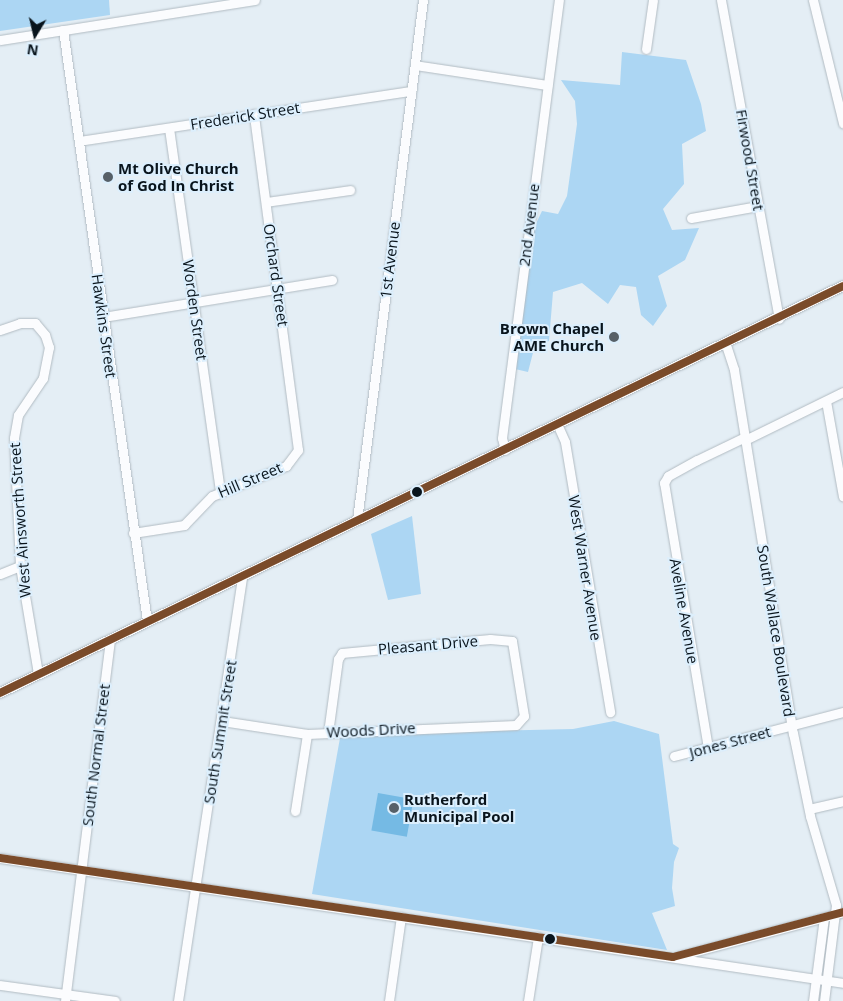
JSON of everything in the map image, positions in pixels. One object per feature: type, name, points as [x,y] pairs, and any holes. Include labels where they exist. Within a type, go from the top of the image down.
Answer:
[{"type":"main road","points":[[0,693],[780,319],[843,286]]},
{"type":"street","points":[[0,40],[255,0]]},
{"type":"street","name":"1st Avenue","points":[[358,520],[423,0]]},
{"type":"street","name":"2nd Avenue","points":[[505,450],[502,438],[559,0]]},
{"type":"street","points":[[646,49],[653,0]]},
{"type":"street","name":"Firwood Street","points":[[722,0],[780,319]]},
{"type":"street","points":[[813,0],[843,123]]},
{"type":"street","name":"Hawkins Street","points":[[63,30],[147,621]]},
{"type":"street","points":[[415,66],[548,85]]},
{"type":"street","name":"Frederick Street","points":[[79,141],[412,90]]},
{"type":"street","name":"Orchard Street","points":[[254,114],[298,436]]},
{"type":"street","name":"Worden Street","points":[[169,128],[220,493]]},
{"type":"street","points":[[266,202],[350,190]]},
{"type":"street","points":[[691,218],[758,206]]},
{"type":"street","points":[[103,317],[332,280]]},
{"type":"street","name":"West Ainsworth Street","points":[[0,330],[20,323],[35,324],[45,335],[48,347],[43,378],[18,415],[14,438],[20,566],[38,674]]},
{"type":"street","name":"South Wallace Boulevard","points":[[726,345],[734,370],[792,726],[809,809],[839,914],[824,1001]]},
{"type":"street","points":[[745,439],[843,392]]},
{"type":"street","points":[[826,401],[843,496]]},
{"type":"street","name":"West Warner Avenue","points":[[558,426],[565,442],[610,712]]},
{"type":"street","name":"Hill Street","points":[[133,533],[184,525],[212,496],[286,466],[298,450],[298,436]]},
{"type":"street","name":"Aveline Avenue","points":[[708,748],[663,490],[668,476],[745,439]]},
{"type":"street","points":[[0,574],[20,566]]},
{"type":"street","name":"South Summit Street","points":[[178,1001],[222,721],[242,576]]},
{"type":"street","name":"Pleasant Drive","points":[[328,733],[338,659],[342,653],[506,638],[512,641],[515,650],[524,716],[521,723]]},
{"type":"street","name":"South Normal Street","points":[[65,998],[110,639]]},
{"type":"street","name":"Jones Street","points":[[674,756],[843,712]]},
{"type":"street","name":"Woods Drive","points":[[222,721],[306,734],[521,723]]},
{"type":"street","points":[[295,811],[306,734]]},
{"type":"street","points":[[809,809],[843,801]]},
{"type":"street","points":[[0,858],[196,888],[538,936],[843,983]]},
{"type":"street","points":[[673,957],[839,914]]},
{"type":"street","points":[[389,1001],[401,917]]},
{"type":"street","points":[[813,1001],[824,918]]},
{"type":"street","points":[[528,1001],[538,936]]},
{"type":"street","points":[[0,984],[65,998],[115,1001]]},
{"type":"shaded area","points":[[0,0],[109,0],[110,15],[0,31]]},
{"type":"shaded area","points":[[622,52],[686,60],[701,104],[706,131],[682,144],[684,184],[663,209],[672,230],[699,228],[685,260],[658,276],[667,306],[653,326],[641,315],[636,287],[620,285],[608,304],[582,283],[553,292],[549,341],[535,345],[528,372],[515,369],[532,232],[542,211],[558,214],[567,196],[577,124],[575,101],[561,80],[620,85]]},
{"type":"shaded area","points":[[412,516],[421,594],[388,600],[371,534]]},
{"type":"shaded area","points":[[614,721],[659,734],[673,844],[679,848],[674,862],[672,888],[675,906],[652,913],[667,950],[312,894],[340,738],[395,733],[573,729]]},
{"type":"shaded area","name":"Rutherford Municipal Pool","points":[[378,793],[413,799],[407,837],[371,830]]},
{"type":"transit line","points":[[0,693],[843,286]]},
{"type":"transit line","points":[[0,858],[673,957],[843,912]]},
{"type":"place","name":"Mt Olive Church of God In Christ","points":[[108,177]]},
{"type":"place","name":"Brown Chapel AME Church","points":[[614,337]]},
{"type":"place","name":"Rutherford Municipal Pool","points":[[394,808]]}]
